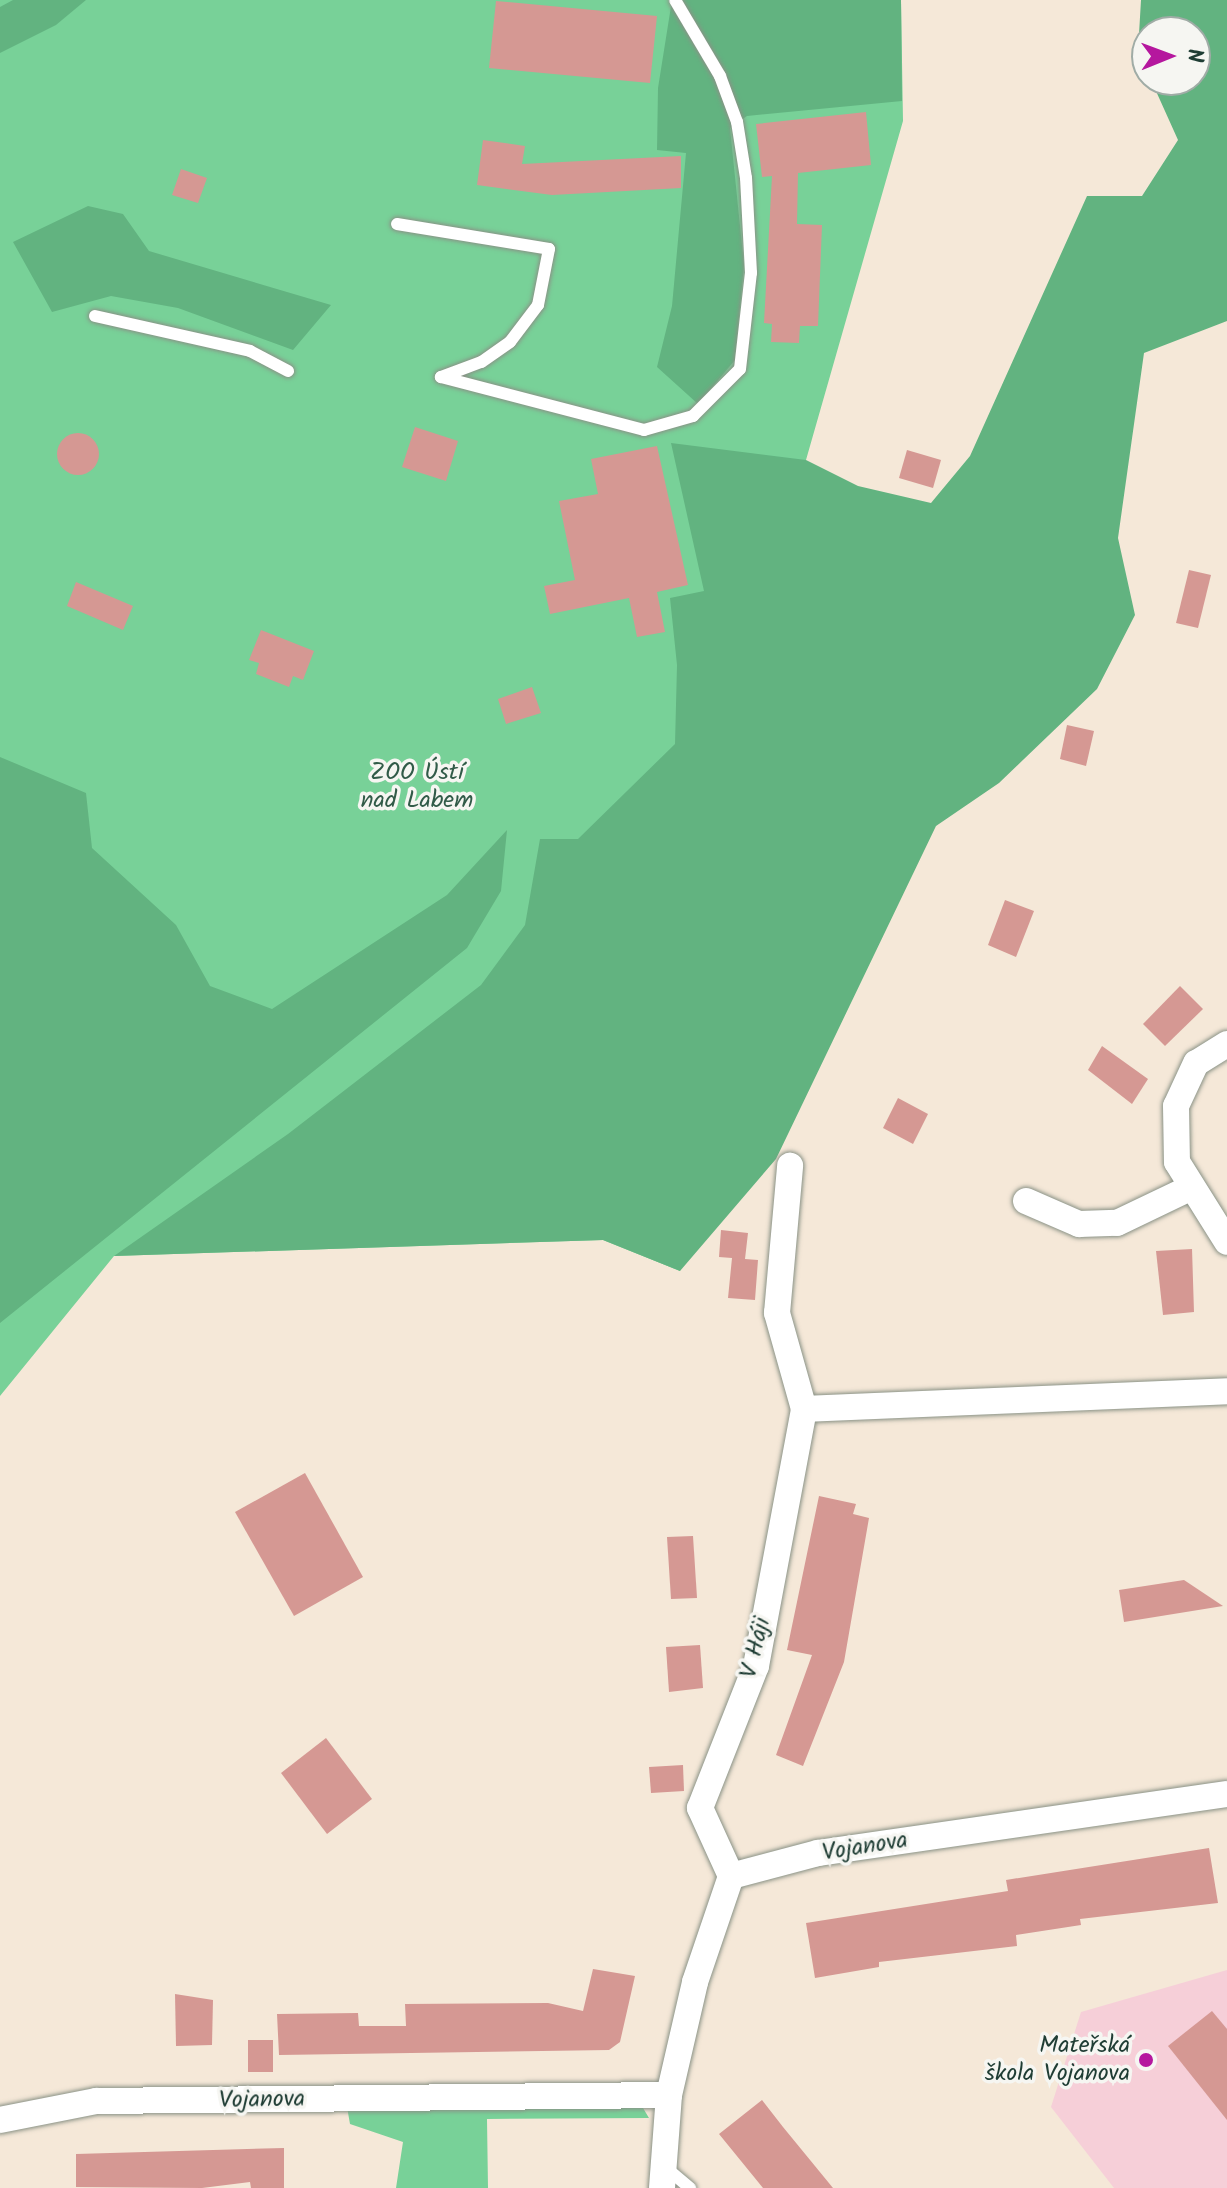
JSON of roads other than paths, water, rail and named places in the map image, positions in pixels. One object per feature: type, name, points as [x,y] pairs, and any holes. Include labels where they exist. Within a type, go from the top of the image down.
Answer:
[{"type":"street","points":[[1227,1044],[1196,1063],[1176,1106],[1177,1162],[1227,1242]]},
{"type":"street","name":"V Háji","points":[[731,1876],[700,1808],[756,1666],[804,1409],[777,1313],[790,1166]]},
{"type":"street","points":[[1026,1201],[1079,1224],[1117,1223],[1192,1187]]},
{"type":"street","points":[[804,1409],[1227,1391]]},
{"type":"street","name":"Vojanova","points":[[731,1876],[818,1853],[1227,1794]]},
{"type":"street","points":[[664,2178],[669,2095],[695,1982],[731,1876]]},
{"type":"street","name":"Vojanova","points":[[0,2120],[96,2101],[669,2095]]},
{"type":"lane","points":[[397,224],[549,249],[538,305],[510,342],[481,362],[441,377],[644,430],[693,416],[740,369],[751,273],[737,122],[720,76],[675,0]]},
{"type":"lane","points":[[95,316],[250,351],[288,371]]},
{"type":"lane","points":[[664,2178],[690,2188]]},
{"type":"place","name":"Mateřská škola Vojanova","points":[[1146,2060]]},
{"type":"park label","name":"ZOO Ústí nad Labem","points":[[417,787]]}]
